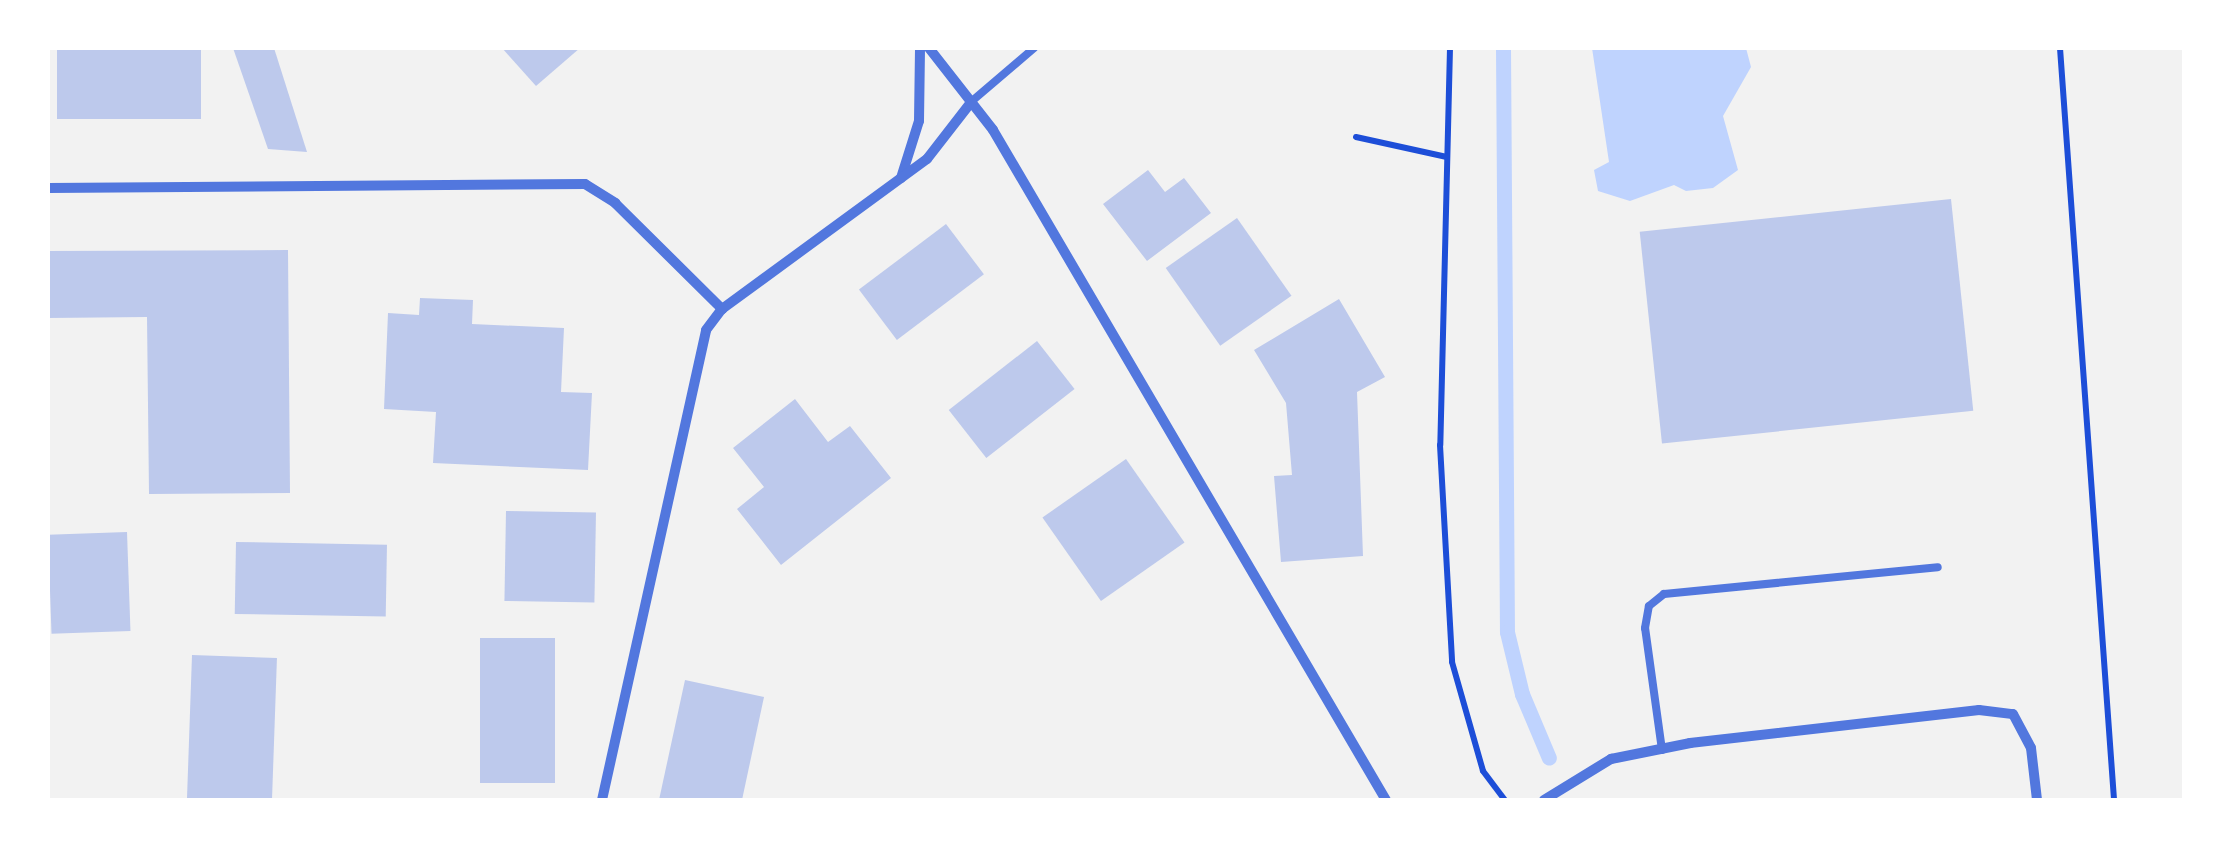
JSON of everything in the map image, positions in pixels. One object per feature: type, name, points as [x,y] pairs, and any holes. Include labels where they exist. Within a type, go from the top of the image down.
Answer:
[{"type":"street","points":[[901,179],[920,121],[920,48]]},
{"type":"street","points":[[929,48],[972,101],[1386,800]]},
{"type":"street","points":[[602,800],[698,351],[722,309],[901,179],[941,143],[972,101]]},
{"type":"street","points":[[48,188],[585,184],[616,203],[722,309]]},
{"type":"street","points":[[1544,800],[1611,759],[1979,710],[2013,714],[2030,748],[2037,800]]},
{"type":"lane","points":[[972,101],[1034,48]]},
{"type":"lane","points":[[1662,750],[1645,628],[1649,606],[1664,594],[1938,567]]},
{"type":"path","points":[[1450,48],[1440,444],[1452,662],[1483,771],[1505,800]]},
{"type":"path","points":[[2060,48],[2114,800]]},
{"type":"path","points":[[1356,137],[1447,157]]},
{"type":"water","points":[[1592,48],[1746,48],[1751,67],[1723,116],[1738,170],[1713,188],[1686,191],[1674,185],[1630,201],[1598,191],[1594,170],[1609,162]]},
{"type":"building","points":[[57,48],[201,48],[201,119],[57,119]]},
{"type":"building","points":[[233,48],[274,48],[307,152],[268,149]]},
{"type":"building","points":[[502,48],[580,48],[536,86]]},
{"type":"building","points":[[1148,170],[1165,192],[1184,178],[1211,213],[1147,261],[1103,204]]},
{"type":"building","points":[[1951,199],[1973,411],[1662,444],[1640,232]]},
{"type":"building","points":[[1237,218],[1291,296],[1220,346],[1166,268]]},
{"type":"building","points":[[946,224],[984,274],[897,340],[859,290]]},
{"type":"building","points":[[288,250],[290,493],[149,494],[147,317],[48,318],[48,251]]},
{"type":"building","points":[[420,298],[473,300],[472,324],[564,328],[561,392],[592,393],[588,470],[433,463],[436,412],[384,409],[388,313],[419,315]]},
{"type":"building","points":[[1339,299],[1385,377],[1357,392],[1363,556],[1281,562],[1274,476],[1292,475],[1286,403],[1254,350]]},
{"type":"building","points":[[1037,341],[1075,389],[986,458],[949,410]]},
{"type":"building","points":[[795,399],[828,442],[850,426],[891,478],[781,565],[737,509],[764,487],[733,448]]},
{"type":"building","points":[[1126,459],[1185,543],[1101,601],[1042,518]]},
{"type":"building","points":[[506,511],[596,513],[594,603],[504,601]]},
{"type":"building","points":[[127,532],[130,631],[52,634],[48,535]]},
{"type":"building","points":[[236,542],[387,545],[386,617],[235,614]]},
{"type":"building","points":[[480,638],[555,638],[555,783],[480,783]]},
{"type":"building","points":[[192,655],[277,658],[272,800],[187,800]]},
{"type":"building","points":[[685,680],[764,697],[742,800],[659,800]]},
{"type":"waterway","points":[[1503,48],[1507,632],[1522,694],[1549,758]]}]
